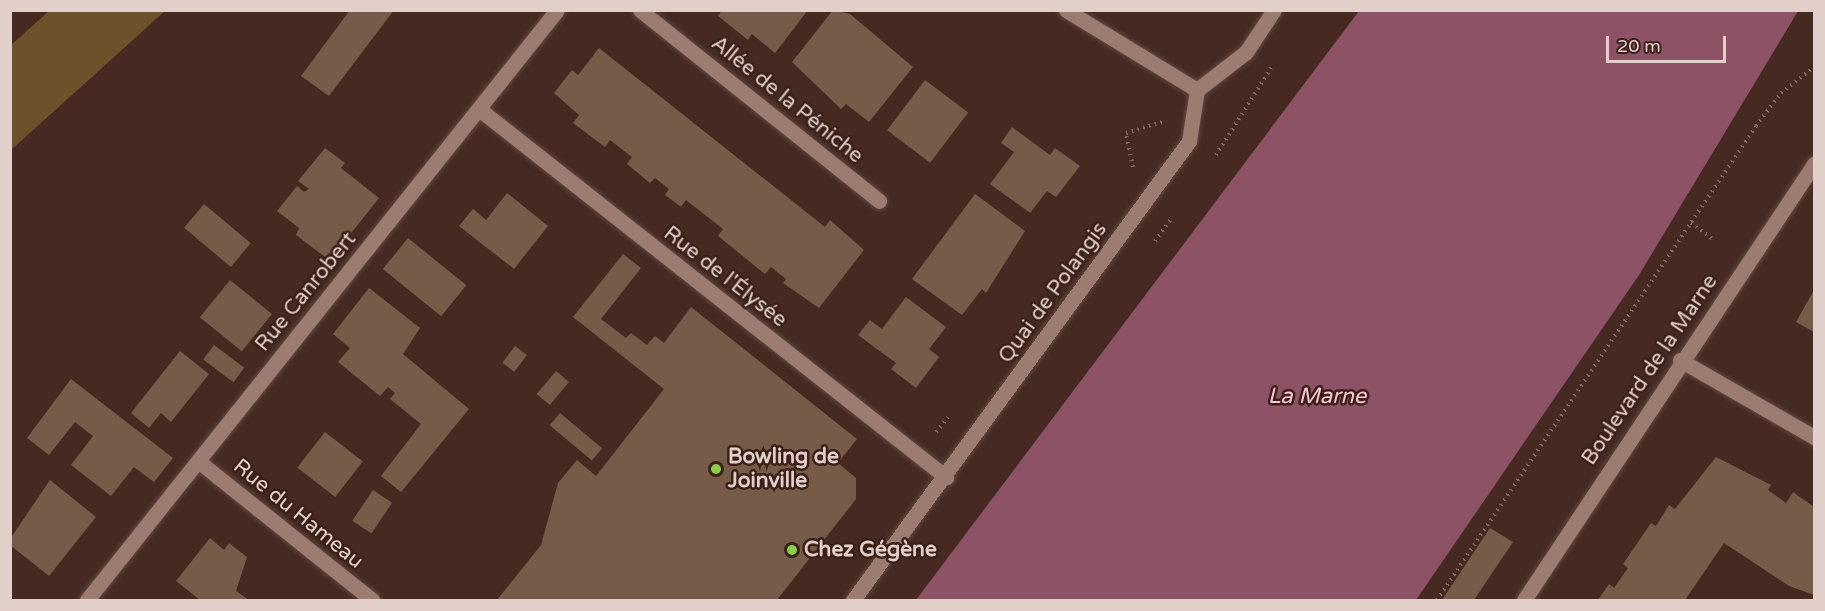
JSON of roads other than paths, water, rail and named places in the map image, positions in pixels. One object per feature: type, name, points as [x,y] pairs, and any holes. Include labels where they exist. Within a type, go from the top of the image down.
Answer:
[{"type":"street","name":"Rue Canrobert","points":[[87,600],[557,10]]},
{"type":"street","name":"Allée de la Péniche","points":[[640,10],[879,201]]},
{"type":"street","points":[[1066,10],[1197,90],[1245,52],[1274,10]]},
{"type":"street","name":"Quai de Polangis","points":[[852,600],[946,477],[1189,141],[1197,90]]},
{"type":"street","name":"Rue de l'Élysée","points":[[479,109],[946,477]]},
{"type":"street","name":"Boulevard de la Marne","points":[[1524,600],[1680,360],[1815,164]]},
{"type":"street","points":[[1680,360],[1815,437]]},
{"type":"street","name":"Rue du Hameau","points":[[198,461],[372,600]]},
{"type":"water","name":"La Marne","points":[[1359,11],[1798,11],[1639,275],[1416,600],[916,600]]},
{"type":"place","name":"Bowling de Joinville","points":[[716,469]]},
{"type":"place","name":"Chez Gégène","points":[[792,550]]}]
